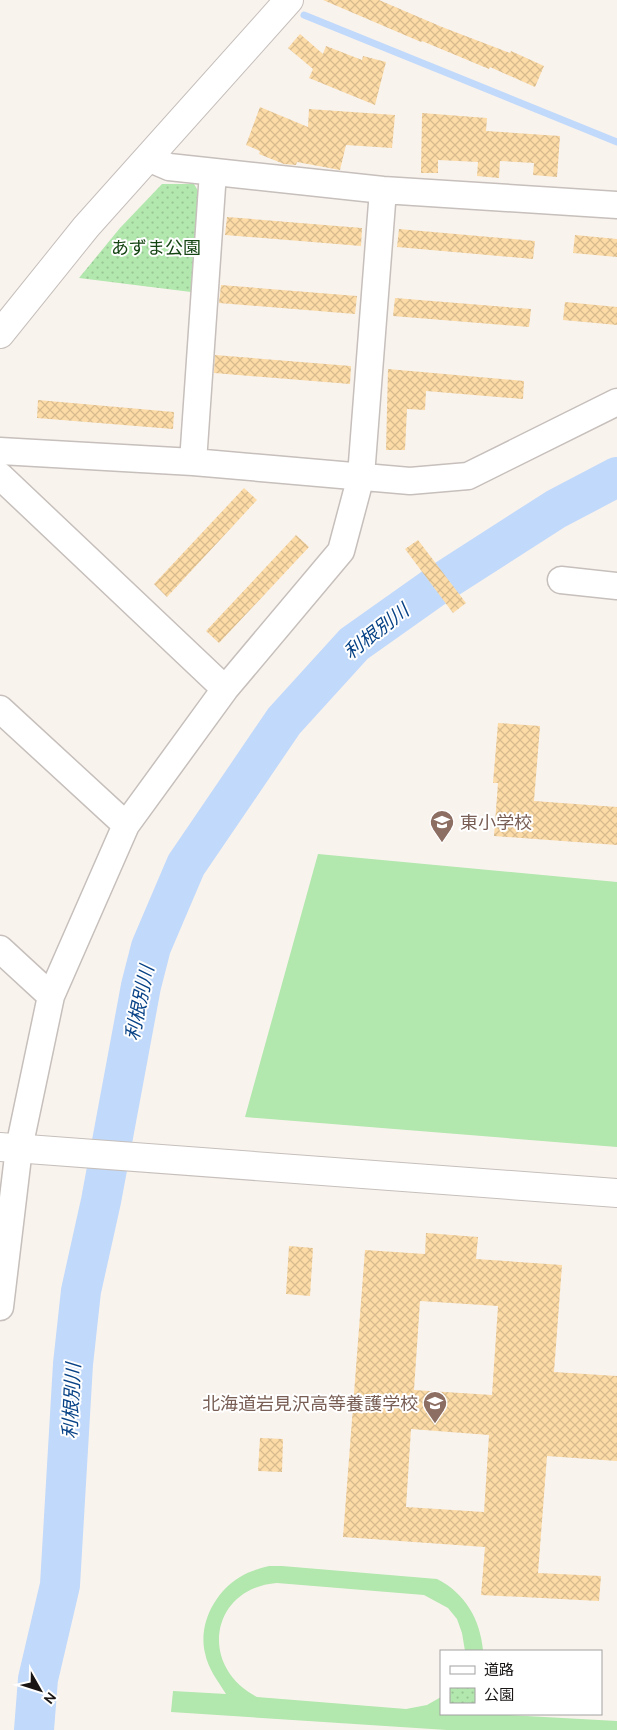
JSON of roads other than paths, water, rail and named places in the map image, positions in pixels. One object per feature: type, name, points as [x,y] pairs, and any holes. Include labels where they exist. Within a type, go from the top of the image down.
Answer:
[{"type":"street","points":[[0,334],[80,234],[289,0]]},
{"type":"street","points":[[148,158],[169,167],[383,190],[617,205]]},
{"type":"street","points":[[193,462],[213,172]]},
{"type":"street","points":[[0,1307],[9,1148],[50,996],[126,825],[225,689],[341,551],[361,476],[383,190]]},
{"type":"street","points":[[0,450],[193,462],[410,481],[468,476],[617,402]]},
{"type":"street","points":[[0,476],[225,689]]},
{"type":"street","points":[[561,580],[617,586]]},
{"type":"street","points":[[0,709],[126,825]]},
{"type":"street","points":[[0,949],[50,996]]},
{"type":"street","points":[[9,1148],[617,1193]]},
{"type":"waterway","points":[[304,15],[617,142]]},
{"type":"waterway","name":"利根別川","points":[[34,1730],[38,1679],[60,1585],[73,1364],[81,1291],[101,1201],[141,986],[151,947],[186,865],[284,721],[354,644],[436,586],[556,509],[617,477]]},
{"type":"place","name":"東小学校","points":[[442,843]]},
{"type":"place","name":"北海道岩見沢高等養護学校","points":[[435,1424]]},
{"type":"park label","name":"あずま公園","points":[[156,247]]}]
